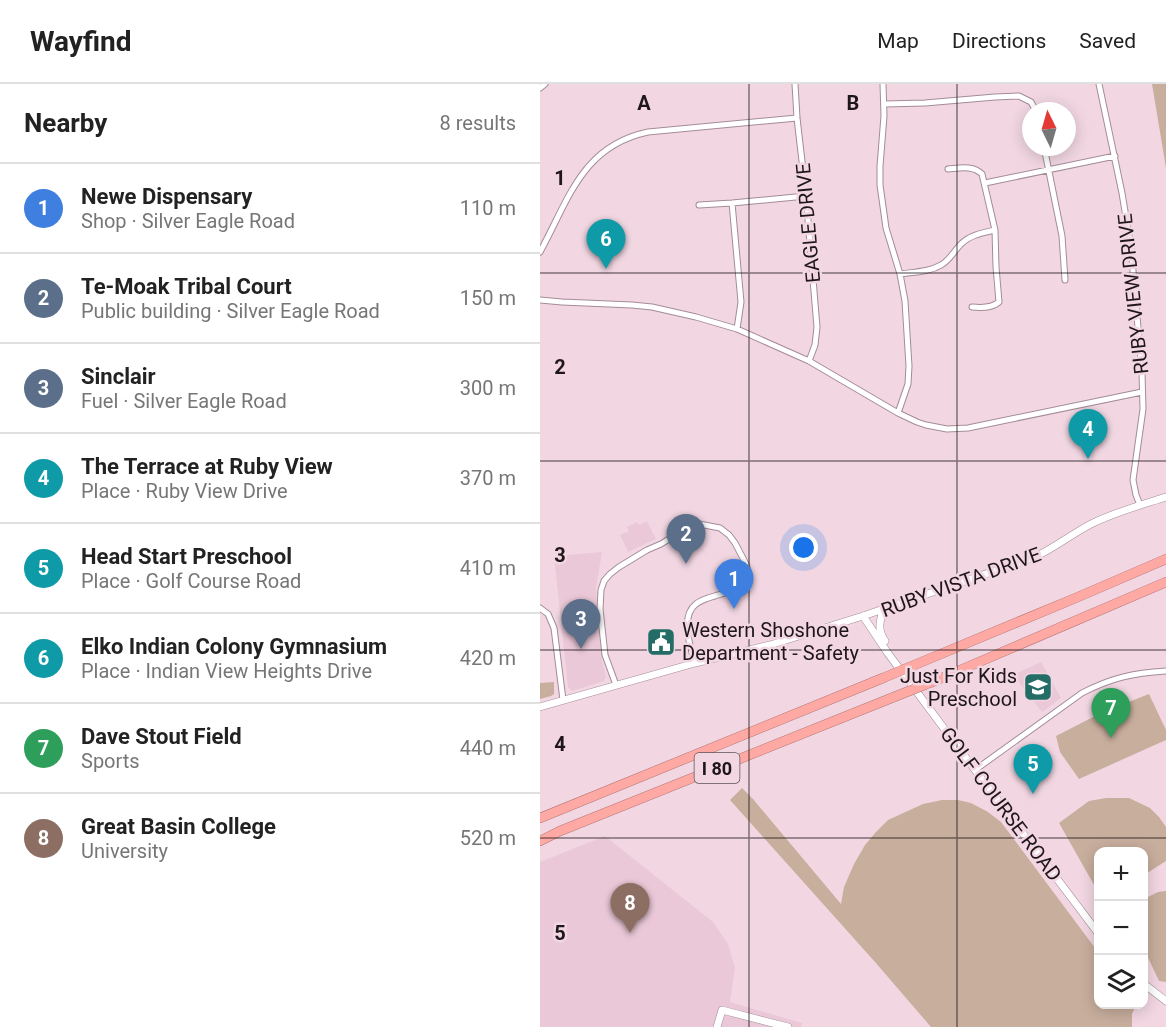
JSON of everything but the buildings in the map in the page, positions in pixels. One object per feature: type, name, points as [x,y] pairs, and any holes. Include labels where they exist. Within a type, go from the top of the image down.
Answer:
[{"type":"highway","name":"I 80","points":[[540,818],[1166,559]]},
{"type":"highway","name":"I 80","points":[[540,841],[936,680],[1166,582]]},
{"type":"street","points":[[540,88],[544,84]]},
{"type":"street","name":"EAGLE DRIVE","points":[[795,84],[817,327],[815,345],[809,361]]},
{"type":"street","points":[[883,84],[880,185],[886,228],[900,274],[909,366],[908,384],[898,413]]},
{"type":"street","name":"RUBY VIEW DRIVE","points":[[1099,84],[1115,156],[1131,248],[1143,417],[1133,480],[1140,505]]},
{"type":"street","points":[[884,104],[1019,96],[1031,102]]},
{"type":"street","points":[[540,252],[585,170],[601,153],[619,141],[648,132],[797,118]]},
{"type":"street","points":[[1046,156],[1062,236],[1065,280]]},
{"type":"street","points":[[985,183],[1115,156]]},
{"type":"street","points":[[948,169],[974,168],[979,170],[985,183],[995,230],[999,302],[985,308],[972,308]]},
{"type":"street","points":[[699,205],[806,196]]},
{"type":"street","points":[[732,203],[741,302],[737,329]]},
{"type":"street","points":[[900,274],[930,270],[940,266],[967,239],[995,230]]},
{"type":"street","points":[[540,300],[632,304],[696,317],[737,329],[809,361],[898,413],[926,426],[958,429],[1142,392]]},
{"type":"street","name":"RUBY VISTA DRIVE","points":[[540,706],[695,663],[770,645],[863,616],[1035,557],[1091,524],[1166,497]]},
{"type":"street","points":[[616,685],[604,655],[600,609],[604,581],[619,567],[647,550],[690,526],[699,524],[720,528],[729,535],[746,564],[749,574],[745,585],[739,589],[700,602],[690,611],[687,624],[688,638],[695,663]]},
{"type":"street","points":[[540,608],[548,614],[554,628],[563,700]]},
{"type":"street","points":[[883,609],[879,629],[896,665]]},
{"type":"street","name":"GOLF COURSE ROAD","points":[[863,616],[896,665],[1094,928]]},
{"type":"street","points":[[975,770],[1082,693],[1118,677],[1166,670]]},
{"type":"street","points":[[1148,988],[1166,1001]]},
{"type":"street","points":[[717,1027],[722,1010],[788,1027]]},
{"type":"shaded area","points":[[1152,84],[1166,84],[1166,168]]},
{"type":"shaded area","points":[[647,521],[656,539],[628,552],[620,535],[629,531],[627,527],[637,522],[639,525]]},
{"type":"shaded area","points":[[602,552],[596,588],[602,661],[606,676],[604,681],[572,691],[568,687],[554,556]]},
{"type":"shaded area","name":"Just For Kids Preschool","points":[[1041,662],[1061,698],[1042,712],[1013,675]]},
{"type":"shaded area","points":[[554,682],[554,694],[540,699],[540,683]]},
{"type":"shaded area","points":[[1149,694],[1166,730],[1166,740],[1079,779],[1060,752],[1056,736],[1103,712]]},
{"type":"shaded area","points":[[742,788],[841,904],[844,887],[854,864],[865,845],[888,820],[923,804],[942,800],[971,803],[988,812],[1001,822],[1094,947],[1094,1009],[1134,1009],[1132,1027],[931,1027],[730,800]]},
{"type":"shaded area","points":[[1129,798],[1150,808],[1166,827],[1166,861],[1148,872],[1148,847],[1094,847],[1094,885],[1059,823],[1089,801]]},
{"type":"shaded area","points":[[605,836],[713,922],[728,944],[735,968],[730,1002],[802,1023],[801,1027],[540,1027],[540,862]]},
{"type":"shaded area","points":[[1166,891],[1166,982],[1159,981],[1148,958],[1148,897]]},
{"type":"place","name":"Elko Indian Colony Gymnasium","points":[[606,269]]},
{"type":"place","name":"The Terrace at Ruby View","points":[[1088,459]]},
{"type":"place","name":"Te-Moak Tribal Court","points":[[686,564]]},
{"type":"place","name":"Newe Dispensary","points":[[734,609]]},
{"type":"place","name":"Western Shoshone Department - Safety","points":[[661,642]]},
{"type":"place","name":"Sinclair","points":[[581,649]]},
{"type":"place","name":"Just For Kids Preschool","points":[[1038,687]]},
{"type":"place","name":"Dave Stout Field","points":[[1111,738]]},
{"type":"place","name":"Head Start Preschool","points":[[1033,794]]},
{"type":"place","name":"Great Basin College","points":[[630,933]]}]
